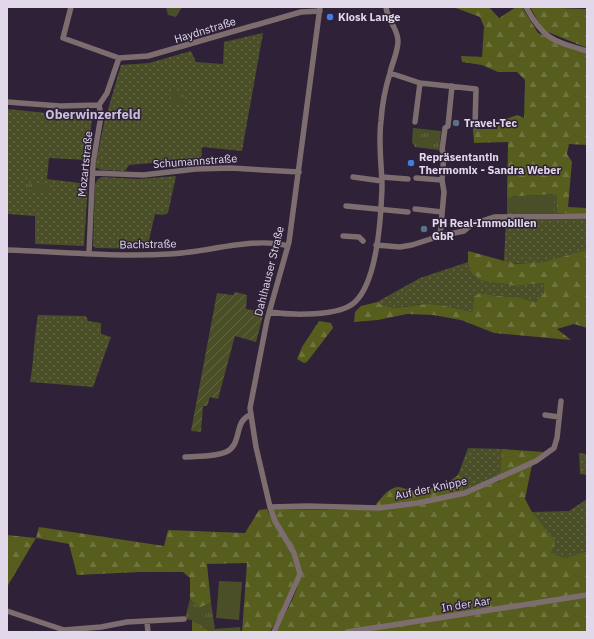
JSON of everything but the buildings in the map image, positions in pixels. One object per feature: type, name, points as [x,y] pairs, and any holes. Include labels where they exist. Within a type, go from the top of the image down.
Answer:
[{"type":"street","points":[[71,7],[62,36],[66,39],[119,58]]},
{"type":"street","points":[[269,312],[284,314],[310,313],[332,311],[348,307],[358,298],[366,285],[372,269],[380,209],[382,179],[380,146],[381,121],[390,73],[398,42],[395,28],[387,13],[386,7]]},
{"type":"street","points":[[526,7],[536,26],[545,34],[569,46],[587,51]]},
{"type":"street","name":"Haydnstraße","points":[[119,58],[152,55],[301,12],[320,9]]},
{"type":"street","name":"Dahlhauser Straße","points":[[274,632],[300,574],[294,553],[275,522],[270,507],[250,415],[269,312],[288,246],[320,9]]},
{"type":"street","name":"Mozartstraße","points":[[89,253],[92,173],[97,133],[101,116],[99,105],[107,93],[119,58]]},
{"type":"street","points":[[390,73],[420,83],[476,89],[475,126]]},
{"type":"street","points":[[415,122],[420,83]]},
{"type":"street","points":[[440,236],[444,192],[442,180],[444,154],[442,150],[446,128],[448,126],[452,86]]},
{"type":"street","points":[[7,102],[60,106],[99,105]]},
{"type":"street","name":"Schumannstraße","points":[[92,173],[143,175],[196,169],[230,168],[298,172]]},
{"type":"street","points":[[354,177],[408,179]]},
{"type":"street","points":[[416,178],[442,180]]},
{"type":"street","points":[[346,206],[408,212]]},
{"type":"street","points":[[415,209],[442,212]]},
{"type":"street","points":[[376,245],[405,246],[464,231],[472,224],[494,217],[587,216]]},
{"type":"street","points":[[343,236],[359,237],[363,241]]},
{"type":"street","name":"Bachstraße","points":[[7,250],[157,255],[251,244],[280,244],[288,246]]},
{"type":"street","name":"Auf der Knippe","points":[[270,507],[307,506],[379,508],[418,503],[465,493],[546,455],[556,444],[561,401]]},
{"type":"street","points":[[185,457],[227,451],[235,443],[241,422],[244,418],[250,415]]},
{"type":"street","points":[[545,415],[559,417]]},
{"type":"street","name":"In der Aar","points":[[347,632],[587,595]]},
{"type":"street","points":[[7,611],[64,631],[101,630],[127,622],[184,619]]},
{"type":"street","points":[[147,622],[148,632]]},
{"type":"green space","points":[[166,7],[182,7],[176,17],[168,15]]},
{"type":"green space","points":[[453,7],[489,7],[499,18],[516,7],[522,7],[538,33],[587,53],[587,145],[569,144],[567,154],[572,162],[568,207],[587,208],[587,214],[557,213],[556,194],[507,197],[508,142],[474,143],[473,129],[497,129],[500,121],[517,115],[524,118],[525,80],[517,72],[498,72],[482,65],[462,62],[461,56],[482,57],[484,27],[480,17]]},
{"type":"green space","points":[[530,7],[587,9],[587,48],[543,30]]},
{"type":"green space","points":[[263,33],[242,151],[202,147],[201,164],[174,161],[129,165],[125,171],[101,170],[95,167],[104,123],[121,65],[149,63],[191,51],[196,62],[223,64],[224,42]]},
{"type":"green space","points":[[173,92],[183,93],[183,96],[185,96],[184,105],[172,103]]},
{"type":"green space","points":[[7,109],[47,113],[90,110],[93,114],[86,160],[49,158],[47,179],[88,184],[84,246],[35,244],[35,216],[7,214]]},
{"type":"green space","points":[[413,128],[441,131],[439,150],[415,147],[412,142]]},
{"type":"green space","points":[[176,176],[168,213],[163,215],[155,214],[147,249],[96,248],[93,246],[95,184],[98,179],[102,177],[139,179]]},
{"type":"green space","points":[[23,182],[53,185],[52,193],[23,189]]},
{"type":"green space","points":[[556,194],[557,213],[507,214],[507,197]]},
{"type":"green space","points":[[554,197],[554,212],[510,213],[509,198]]},
{"type":"green space","points":[[506,218],[587,218],[587,250],[546,262],[525,264],[504,262]]},
{"type":"green space","points":[[587,250],[587,328],[574,324],[557,329],[571,340],[494,333],[461,320],[433,315],[407,314],[378,320],[354,322],[355,312],[361,306],[377,302],[390,307],[434,304],[472,312],[474,296],[480,293],[497,296],[518,297],[536,302],[544,293],[544,283],[515,286],[481,280],[471,272],[468,262],[468,251],[516,264],[544,262]]},
{"type":"green space","points":[[468,262],[471,272],[499,283],[515,286],[544,283],[544,293],[536,302],[518,297],[497,296],[480,293],[474,296],[472,312],[434,304],[390,307],[377,302],[420,278]]},
{"type":"green space","points":[[235,292],[247,295],[246,309],[264,312],[256,342],[235,336],[218,399],[210,397],[207,406],[203,406],[201,432],[191,431],[217,293],[233,295]]},
{"type":"green space","points":[[38,315],[86,316],[88,321],[101,323],[101,334],[111,337],[93,387],[30,382]]},
{"type":"green space","points":[[319,321],[331,323],[333,328],[307,362],[304,363],[297,359],[302,347]]},
{"type":"green space","points":[[468,448],[502,449],[501,476],[463,493],[464,478],[458,475]]},
{"type":"green space","points":[[502,449],[544,452],[533,460],[525,499],[532,512],[555,541],[551,553],[565,558],[587,551],[587,632],[277,632],[296,590],[300,570],[298,559],[293,547],[279,523],[273,509],[372,510],[382,497],[391,489],[398,487],[409,490],[430,489],[448,482],[458,475],[464,478],[463,493],[500,481]]},
{"type":"green space","points":[[579,453],[587,454],[587,475],[580,474]]},
{"type":"green space","points":[[587,499],[587,551],[565,558],[550,553],[532,512],[569,511]]},
{"type":"green space","points":[[267,509],[295,560],[298,576],[290,596],[270,632],[242,632],[247,563],[207,564],[211,603],[199,608],[190,599],[190,578],[183,572],[140,572],[77,575],[69,544],[36,538],[39,527],[164,546],[168,530],[245,533],[259,510]]},
{"type":"green space","points":[[7,535],[36,538],[7,587]]},
{"type":"green space","points":[[219,581],[242,582],[239,620],[216,618]]},
{"type":"green space","points":[[190,599],[199,608],[211,603],[215,629],[240,627],[241,632],[211,632],[192,620],[185,619]]},
{"type":"green space","points":[[192,620],[211,632],[192,632]]},
{"type":"place","name":"Kiosk Lange","points":[[330,17]]},
{"type":"place","name":"Travel-Tec","points":[[456,123]]},
{"type":"place","name":"Repräsentantin Thermomix - Sandra Weber","points":[[411,163]]},
{"type":"place","name":"PH Real-Immobilien GbR","points":[[424,229]]},
{"type":"district","name":"Oberwinzerfeld","points":[[93,114]]}]
